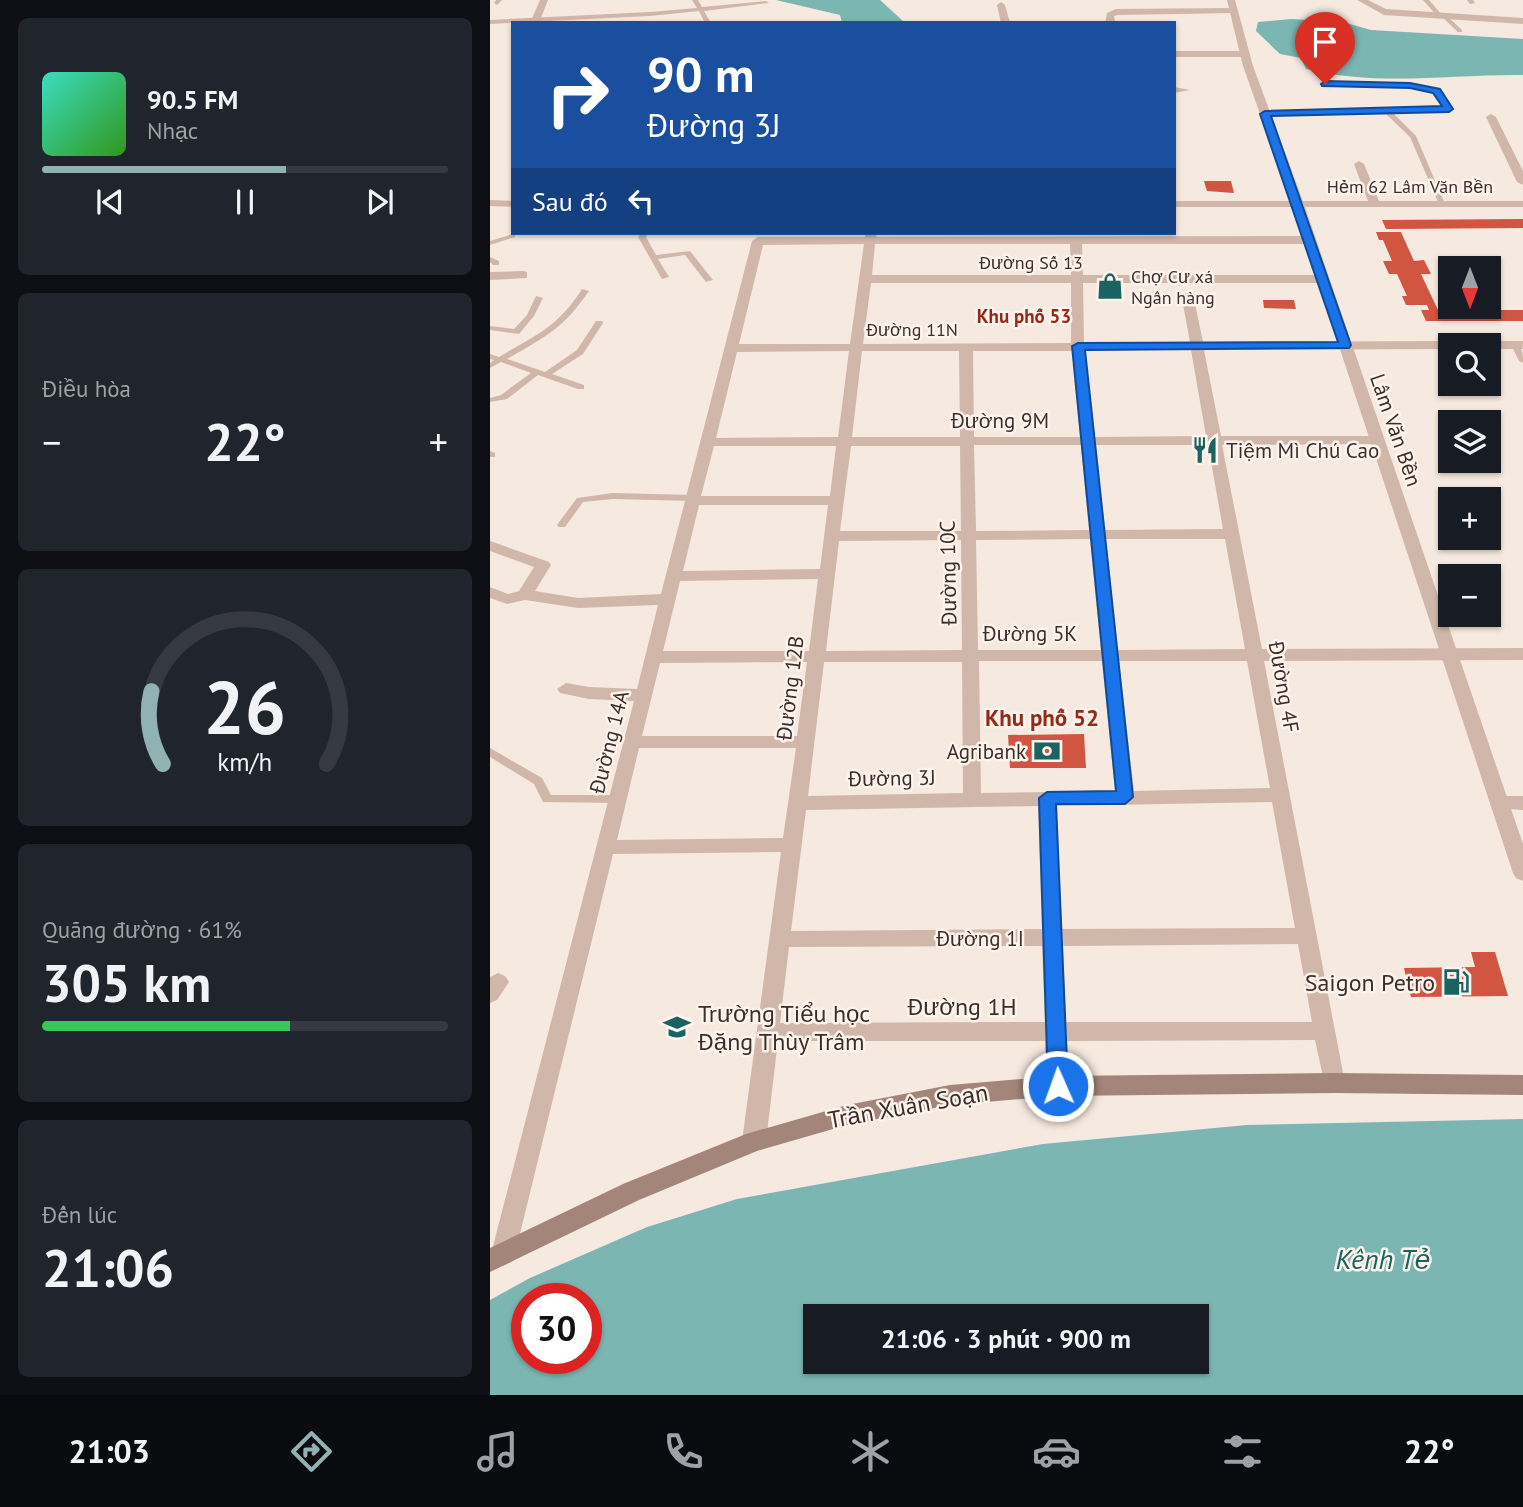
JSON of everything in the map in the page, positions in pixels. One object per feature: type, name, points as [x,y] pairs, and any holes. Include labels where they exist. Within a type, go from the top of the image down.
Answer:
[{"type":"main road","name":"Trần Xuân Soạn","points":[[497,1257],[643,1186],[754,1141],[899,1104],[950,1095],[1058,1086],[1334,1083],[1523,1085]]},
{"type":"street","points":[[534,21],[544,0]]},
{"type":"street","points":[[1361,0],[1384,16],[1442,16],[1523,22]]},
{"type":"street","points":[[1001,5],[1005,21]]},
{"type":"street","points":[[1111,21],[1110,15],[1116,12],[1232,6]]},
{"type":"street","name":"Lâm Văn Bền","points":[[1232,6],[1265,114],[1298,204],[1523,873]]},
{"type":"street","points":[[1176,54],[1245,54]]},
{"type":"street","points":[[1491,117],[1523,182]]},
{"type":"street","points":[[1359,163],[1375,204]]},
{"type":"street","points":[[490,204],[511,204]]},
{"type":"street","name":"Hẻm 62 Lâm Văn Bền","points":[[1176,204],[1523,204]]},
{"type":"street","points":[[760,237],[1175,235],[1310,240]]},
{"type":"street","name":"Đường 14A","points":[[497,1257],[606,847],[760,237]]},
{"type":"street","name":"Đường 12B","points":[[754,1141],[871,237]]},
{"type":"street","points":[[1076,237],[1078,346],[1125,797]]},
{"type":"street","points":[[490,276],[523,275]]},
{"type":"street","name":"Đường Số 13","points":[[865,279],[1323,279]]},
{"type":"street","name":"Đường 4F","points":[[1188,299],[1334,1083]]},
{"type":"street","name":"Đường 11N","points":[[731,348],[1438,345]]},
{"type":"street","points":[[1501,345],[1519,345]]},
{"type":"street","name":"Đường 10C","points":[[966,347],[972,799]]},
{"type":"street","name":"Đường 9M","points":[[708,442],[1377,440]]},
{"type":"street","points":[[693,500],[837,500]]},
{"type":"street","points":[[832,536],[1232,534]]},
{"type":"street","points":[[490,547],[543,565],[525,595]]},
{"type":"street","points":[[674,576],[827,574]]},
{"type":"street","points":[[490,592],[507,599],[525,595],[578,603],[668,599]]},
{"type":"street","name":"Đường 5K","points":[[653,657],[1523,654]]},
{"type":"street","points":[[566,689],[589,693],[644,695]]},
{"type":"street","points":[[632,742],[806,742]]},
{"type":"street","name":"Đường 3J","points":[[798,803],[1280,795]]},
{"type":"street","points":[[1047,798],[1058,1086]]},
{"type":"street","points":[[1499,803],[1523,803]]},
{"type":"street","points":[[606,847],[792,845]]},
{"type":"street","name":"Đường 1I","points":[[780,939],[1307,936]]},
{"type":"street","name":"Đường 1H","points":[[768,1032],[1325,1031]]},
{"type":"lane","points":[[695,0],[707,21]]},
{"type":"lane","points":[[1426,0],[1460,31]]},
{"type":"lane","points":[[534,21],[766,3]]},
{"type":"lane","points":[[650,14],[653,21]]},
{"type":"lane","points":[[490,22],[511,22]]},
{"type":"lane","points":[[1265,114],[1449,109],[1437,91],[1410,86],[1325,84]]},
{"type":"lane","points":[[1388,112],[1413,136],[1442,204]]},
{"type":"lane","points":[[643,235],[665,277]]},
{"type":"lane","points":[[490,243],[513,236]]},
{"type":"lane","points":[[656,257],[687,254],[709,280]]},
{"type":"lane","points":[[490,366],[550,332],[572,314],[585,291]]},
{"type":"lane","points":[[490,328],[516,332],[530,316],[539,298]]},
{"type":"lane","points":[[490,400],[505,397],[580,352],[598,323]]},
{"type":"lane","points":[[1519,345],[1523,361]]},
{"type":"lane","points":[[490,356],[581,387]]},
{"type":"lane","points":[[562,525],[580,500],[613,496],[693,500]]},
{"type":"lane","points":[[490,752],[538,781],[547,799],[618,799]]},
{"type":"water","points":[[776,0],[880,0],[903,21],[842,21],[840,15]]},
{"type":"water","points":[[1291,19],[1343,22],[1371,30],[1523,39],[1523,75],[1387,79],[1306,69],[1301,58],[1280,54],[1256,31],[1258,22]]},
{"type":"water","name":"Kênh Tẻ","points":[[1523,1119],[1523,1395],[490,1395],[490,1300],[511,1288],[511,1374],[602,1374],[602,1283],[521,1283],[530,1278],[647,1227],[737,1199],[1043,1144],[1247,1125]]},
{"type":"building","points":[[1204,181],[1231,181],[1234,193],[1207,191]]},
{"type":"building","points":[[1523,219],[1523,228],[1386,229],[1382,220]]},
{"type":"building","points":[[1376,232],[1401,232],[1414,261],[1424,260],[1431,274],[1421,274],[1438,310],[1438,319],[1501,319],[1502,310],[1523,310],[1523,321],[1426,321],[1421,310],[1429,310],[1427,305],[1406,305],[1402,296],[1407,296],[1397,274],[1389,274],[1383,261],[1392,261],[1383,240],[1379,240]]},
{"type":"building","points":[[1263,300],[1294,300],[1296,309],[1264,308]]},
{"type":"building","name":"Agribank","points":[[1084,734],[1086,768],[1010,768],[1008,735]]},
{"type":"building","name":"Saigon Petro","points":[[1471,952],[1495,952],[1508,996],[1411,997],[1404,968],[1475,967]]},
{"type":"place","name":"Chợ Cư xá Ngân hàng","points":[[1110,286]]},
{"type":"place","name":"Tiệm Mì Chú Cao","points":[[1205,450]]},
{"type":"place","name":"Agribank","points":[[1047,751]]},
{"type":"place","name":"Saigon Petro","points":[[1456,982]]},
{"type":"place","name":"Trường Tiểu học Đặng Thùy Trâm","points":[[677,1027]]},
{"type":"district","name":"Khu phố 53","points":[[1024,316]]},
{"type":"district","name":"Khu phố 52","points":[[1042,717]]},
{"type":"route","points":[[1058,1086],[1047,798],[1125,797],[1078,346],[1345,345],[1265,114],[1449,109],[1437,91],[1410,86],[1325,84]]}]
